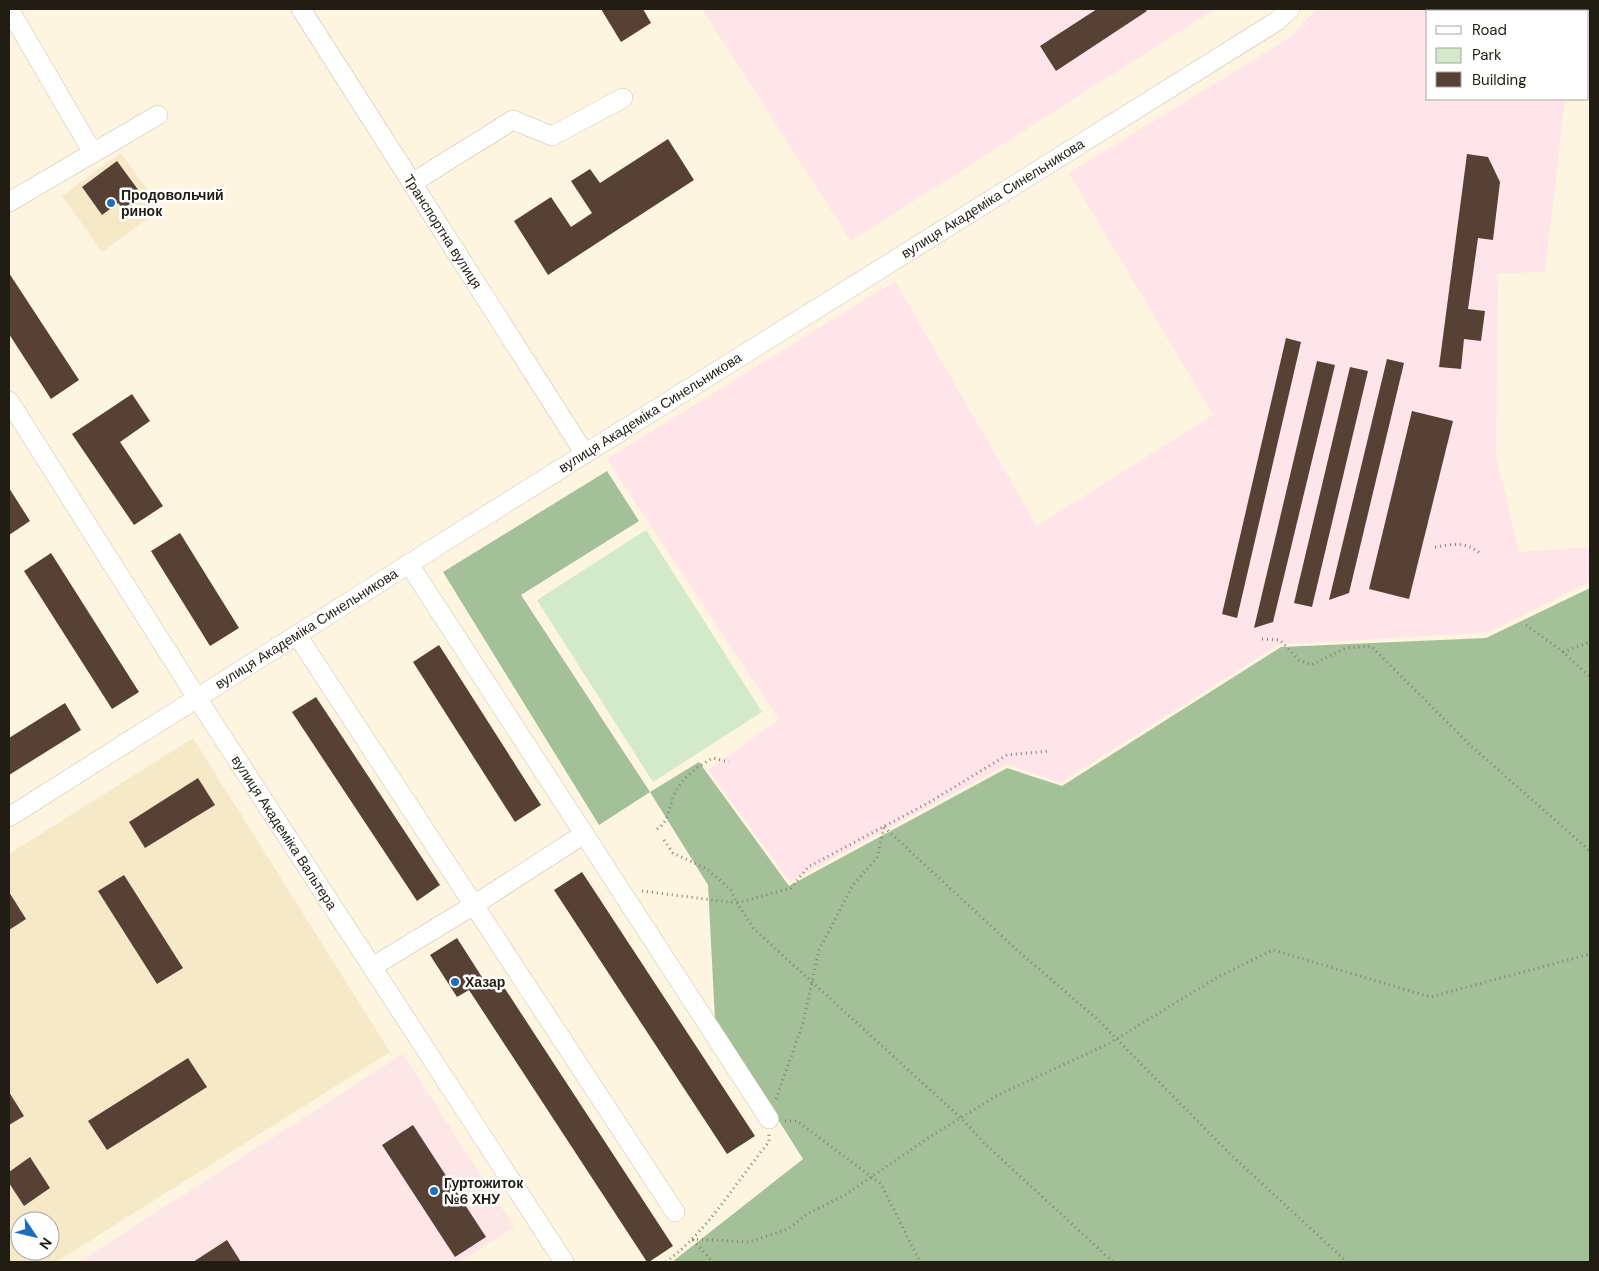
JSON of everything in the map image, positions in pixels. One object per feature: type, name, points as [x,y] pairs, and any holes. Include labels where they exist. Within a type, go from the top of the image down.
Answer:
[{"type":"street","points":[[9,9],[93,152]]},
{"type":"street","name":"Транспортна вулиця","points":[[301,9],[585,454]]},
{"type":"street","name":"вулиця Академіка Синельникова","points":[[9,817],[409,564],[1106,130],[1278,21],[1290,9]]},
{"type":"street","points":[[412,183],[514,120],[552,136],[623,98]]},
{"type":"street","points":[[9,202],[158,114]]},
{"type":"street","name":"вулиця Академіка Вальтера","points":[[9,401],[197,698],[564,1262]]},
{"type":"street","points":[[409,564],[769,1119]]},
{"type":"street","points":[[297,635],[675,1212]]},
{"type":"street","points":[[372,967],[474,905],[584,834]]},
{"type":"path","points":[[1435,547],[1452,544],[1470,545],[1482,554]]},
{"type":"path","points":[[1526,625],[1563,652],[1590,677]]},
{"type":"path","points":[[1262,639],[1280,640],[1299,660],[1311,665],[1346,648],[1371,646],[1469,744],[1590,851]]},
{"type":"path","points":[[1563,652],[1590,642]]},
{"type":"path","points":[[635,887],[644,892],[737,903],[791,888],[808,867],[884,827],[1007,755],[1049,752]]},
{"type":"path","points":[[657,829],[664,824],[674,794],[695,768],[713,758],[729,762]]},
{"type":"path","points":[[666,1262],[692,1239],[720,1209],[740,1178],[769,1142],[769,1119],[803,1023],[818,950],[853,885],[877,858],[884,827]]},
{"type":"path","points":[[884,827],[1116,1039],[1231,1155],[1347,1262]]},
{"type":"path","points":[[664,840],[673,853],[707,869],[731,890],[754,929],[961,1118],[984,1143],[1113,1262]]},
{"type":"path","points":[[692,1239],[748,1242],[788,1229],[807,1214],[845,1195],[871,1175],[998,1095],[1116,1039],[1218,977],[1273,950],[1430,997],[1590,954]]},
{"type":"path","points":[[769,1119],[797,1122],[881,1184],[920,1262]]},
{"type":"path","points":[[692,1239],[713,1262]]},
{"type":"shaded area","points":[[702,9],[1215,9],[851,241]]},
{"type":"shaded area","points":[[1317,9],[1575,9],[1426,10],[1426,100],[1565,100],[1545,272],[1498,273],[1496,456],[1519,552],[1590,547],[1590,582],[1489,632],[1278,645],[1060,783],[1008,764],[790,882],[708,770],[779,720],[607,459],[895,281],[1037,526],[1213,415],[1069,173],[1289,38]]},
{"type":"shaded area","name":"Продовольчий ринок","points":[[121,153],[161,209],[102,252],[62,196]]},
{"type":"shaded area","points":[[193,738],[390,1052],[60,1259],[60,1211],[10,1211],[10,1261],[58,1261],[9,1262],[9,854]]},
{"type":"shaded area","points":[[403,1054],[514,1227],[460,1262],[79,1262]]},
{"type":"green space","points":[[607,471],[639,521],[521,595],[650,792],[599,825],[443,572]]},
{"type":"green space","points":[[646,530],[762,712],[653,782],[537,600]]},
{"type":"green space","points":[[1590,588],[1590,1262],[672,1262],[803,1159],[715,1020],[708,885],[650,792],[699,762],[789,886],[1007,768],[1062,786],[1281,647],[1486,638]]},
{"type":"building","points":[[601,9],[643,9],[651,23],[621,42]]},
{"type":"building","points":[[1097,9],[1145,9],[1147,11],[1056,71],[1040,46]]},
{"type":"building","points":[[668,139],[694,180],[548,275],[514,221],[551,197],[571,227],[592,213],[571,181],[590,169],[600,183]]},
{"type":"building","points":[[1467,154],[1488,157],[1500,182],[1493,240],[1478,238],[1468,309],[1485,311],[1481,341],[1464,339],[1461,369],[1439,367]]},
{"type":"building","points":[[117,161],[142,195],[123,209],[118,203],[102,215],[82,187]]},
{"type":"building","points":[[9,273],[79,380],[51,399],[9,334]]},
{"type":"building","points":[[1286,338],[1301,342],[1237,618],[1222,614]]},
{"type":"building","points":[[1387,359],[1404,363],[1349,593],[1329,600]]},
{"type":"building","points":[[1317,361],[1335,365],[1273,622],[1254,628]]},
{"type":"building","points":[[1350,367],[1368,371],[1312,607],[1294,603]]},
{"type":"building","points":[[132,394],[150,421],[120,442],[163,506],[134,525],[72,434]]},
{"type":"building","points":[[1412,411],[1453,421],[1409,599],[1369,589]]},
{"type":"building","points":[[9,488],[30,521],[9,535]]},
{"type":"building","points":[[180,533],[239,628],[210,646],[151,551]]},
{"type":"building","points":[[51,553],[139,692],[112,709],[24,571]]},
{"type":"building","points":[[439,645],[541,805],[515,822],[413,662]]},
{"type":"building","points":[[316,697],[440,885],[417,901],[292,712]]},
{"type":"building","points":[[65,703],[81,730],[9,775],[9,738]]},
{"type":"building","points":[[198,778],[215,805],[145,848],[129,822]]},
{"type":"building","points":[[582,872],[755,1136],[727,1154],[554,890]]},
{"type":"building","points":[[124,875],[183,968],[157,984],[98,891]]},
{"type":"building","points":[[9,892],[26,919],[9,930]]},
{"type":"building","points":[[457,938],[487,985],[498,978],[673,1246],[649,1262],[647,1262],[469,990],[457,997],[430,955]]},
{"type":"building","points":[[188,1058],[207,1087],[107,1150],[88,1121]]},
{"type":"building","points":[[9,1092],[24,1116],[9,1125]]},
{"type":"building","name":"Гуртожиток №6 ХНУ","points":[[413,1125],[486,1237],[455,1257],[382,1145]]},
{"type":"building","points":[[30,1157],[50,1188],[24,1206],[9,1183],[9,1172]]},
{"type":"building","points":[[227,1240],[241,1262],[193,1262]]},
{"type":"place","name":"Продовольчий ринок","points":[[111,203]]},
{"type":"place","name":"Хазар","points":[[455,982]]},
{"type":"place","name":"Гуртожиток №6 ХНУ","points":[[434,1191]]}]
